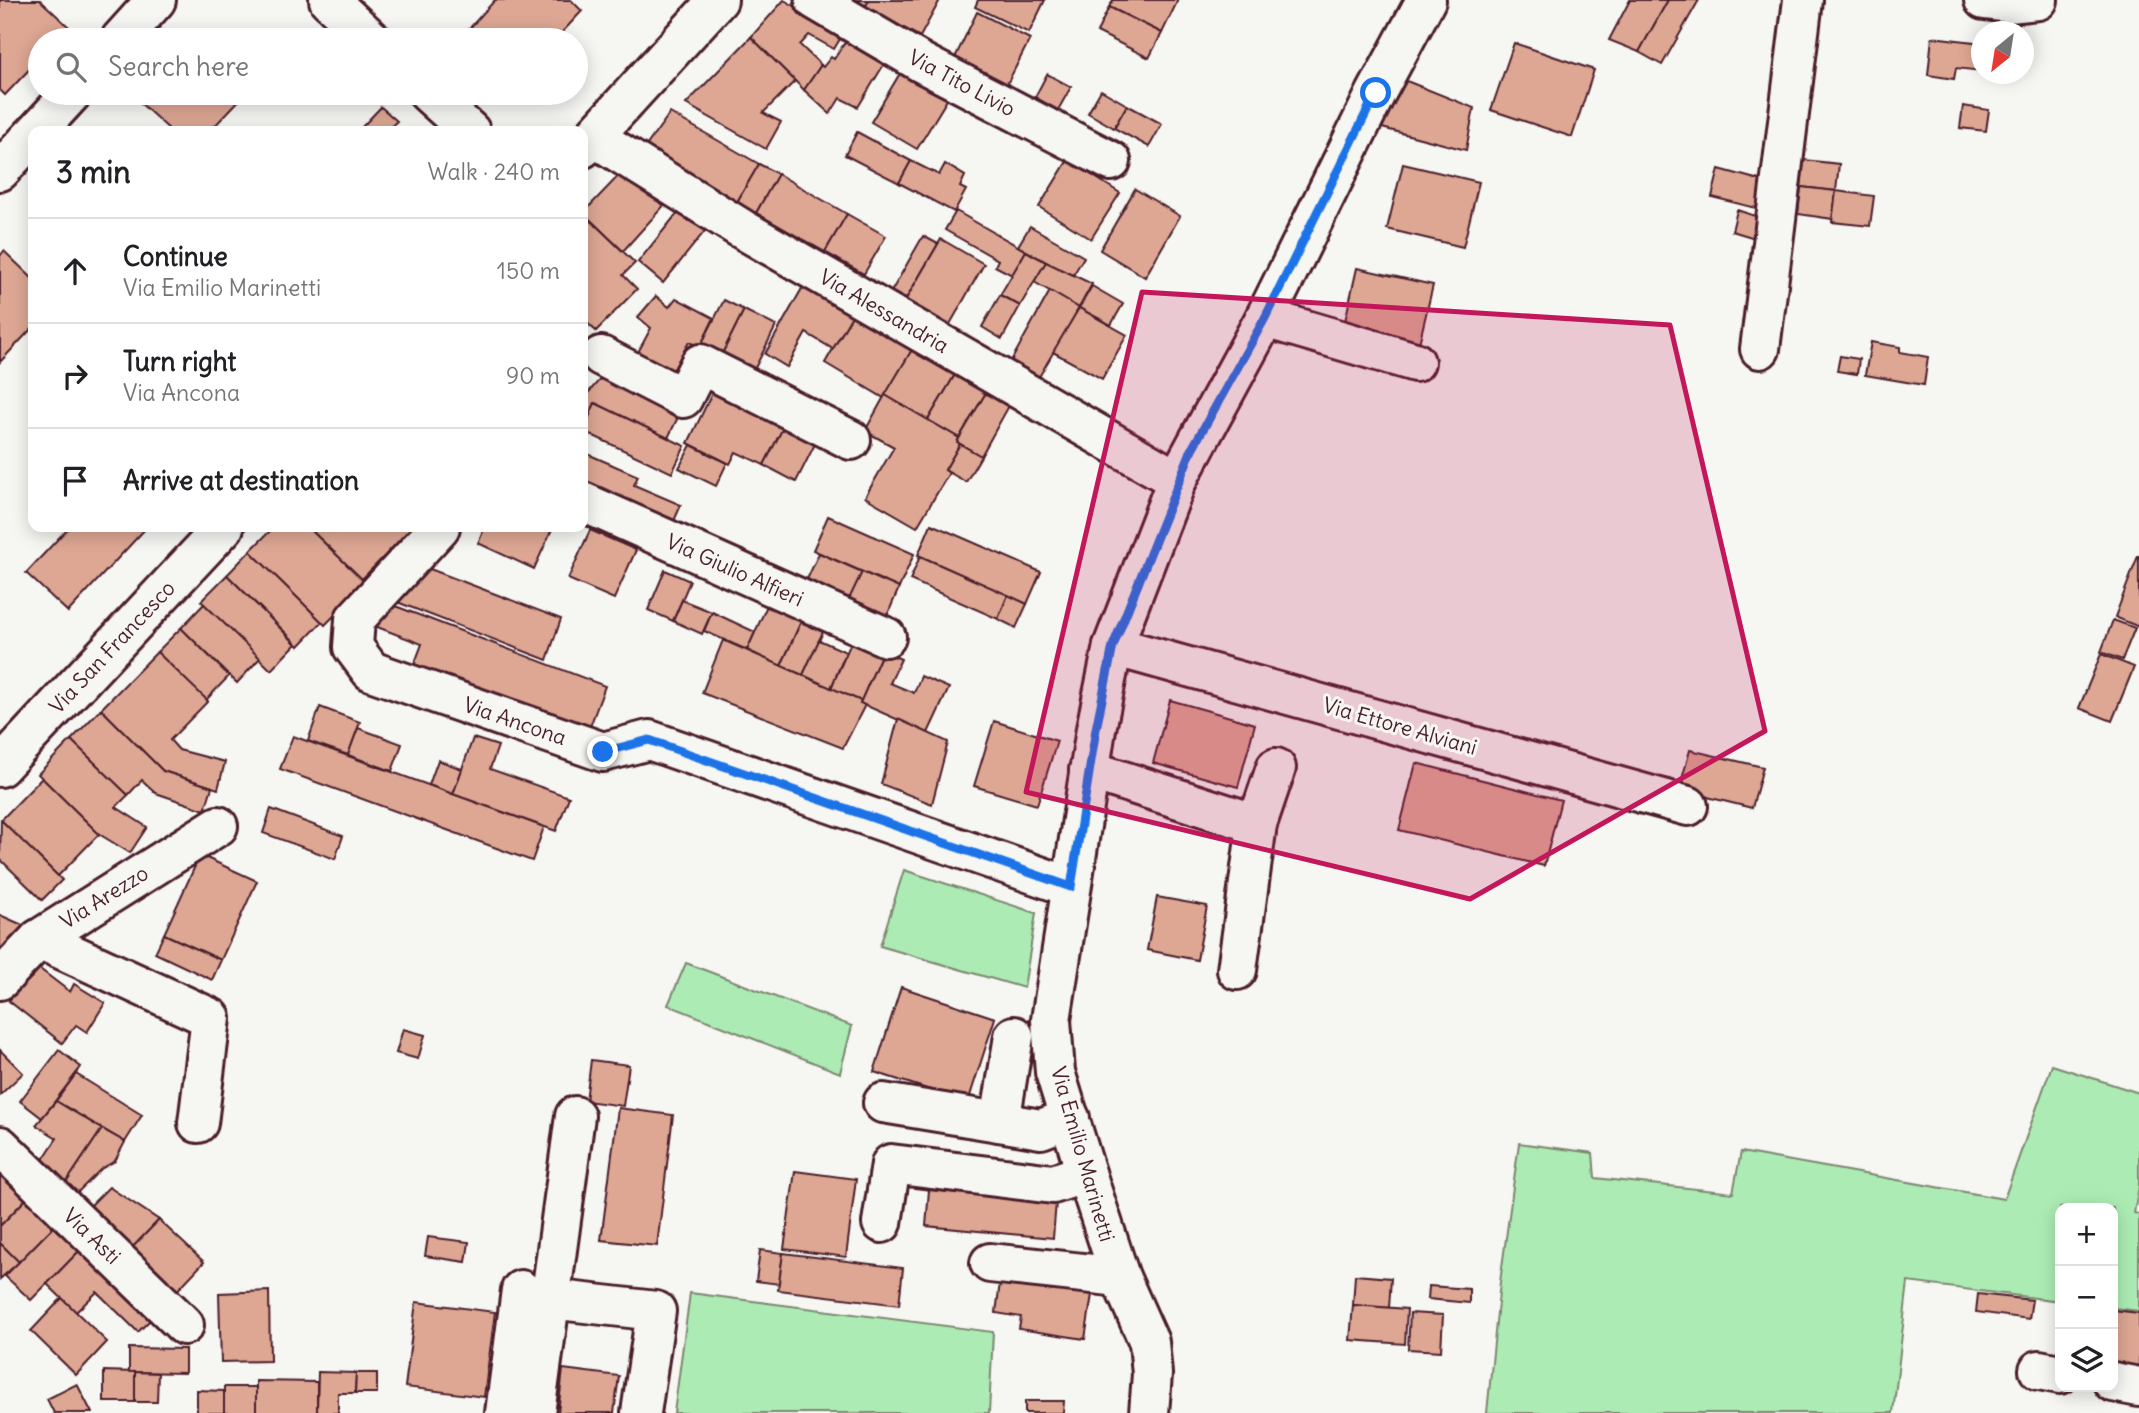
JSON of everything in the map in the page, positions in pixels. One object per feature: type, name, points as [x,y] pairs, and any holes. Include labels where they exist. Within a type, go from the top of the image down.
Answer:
[{"type":"street","points":[[131,28],[156,0]]},
{"type":"street","points":[[329,0],[359,28]]},
{"type":"street","points":[[589,143],[718,0]]},
{"type":"street","name":"Via Tito Livio","points":[[815,0],[922,63],[1111,161]]},
{"type":"street","name":"Via Emilio Marinetti","points":[[1149,1413],[1152,1374],[1149,1342],[1120,1277],[1055,1072],[1051,1020],[1090,770],[1113,646],[1177,480],[1265,318],[1376,93],[1426,0]]},
{"type":"street","points":[[1760,349],[1803,0]]},
{"type":"street","points":[[1984,0],[2009,3],[2038,0]]},
{"type":"street","points":[[40,126],[60,105]]},
{"type":"street","points":[[441,105],[464,126]]},
{"type":"street","name":"Via Alessandria","points":[[589,143],[1177,480]]},
{"type":"street","points":[[1265,318],[1415,362]]},
{"type":"street","points":[[589,357],[683,398],[700,364],[851,440]]},
{"type":"street","name":"Via Giulio Alfieri","points":[[588,504],[886,637]]},
{"type":"street","name":"Via San Francesco","points":[[0,767],[219,532]]},
{"type":"street","name":"Via Ancona","points":[[435,532],[355,619],[353,647],[371,671],[603,752],[649,740],[1071,887]]},
{"type":"street","name":"Via Ettore Alviani","points":[[1113,646],[1688,806]]},
{"type":"street","points":[[1237,970],[1257,824],[1276,768]]},
{"type":"street","points":[[1090,770],[1257,824]]},
{"type":"street","name":"Via Arezzo","points":[[0,980],[38,939],[218,825]]},
{"type":"street","points":[[38,939],[211,1018],[198,1123]]},
{"type":"street","points":[[1000,1122],[1014,1036]]},
{"type":"street","points":[[883,1103],[1041,1129],[1070,1118]]},
{"type":"street","points":[[505,1413],[536,1294],[575,1116]]},
{"type":"street","name":"Via Asti","points":[[0,1146],[184,1325]]},
{"type":"street","points":[[882,1223],[891,1164],[1053,1184],[1086,1173]]},
{"type":"street","points":[[990,1263],[1120,1277]]},
{"type":"street","points":[[535,1413],[536,1294]]},
{"type":"street","points":[[536,1294],[656,1311],[641,1413]]},
{"type":"street","points":[[2118,1383],[2139,1387]]},
{"type":"highlighted area","points":[[1142,292],[1670,325],[1765,731],[1470,899],[1026,792]]},
{"type":"green space","points":[[904,870],[1036,913],[1024,988],[880,946]]},
{"type":"green space","points":[[686,963],[852,1026],[840,1073],[668,1005]]},
{"type":"green space","points":[[2052,1065],[2139,1093],[2139,1187],[2134,1213],[2139,1214],[2139,1311],[2118,1309],[2118,1203],[2055,1203],[2055,1300],[1908,1282],[1893,1413],[1487,1413],[1500,1282],[1519,1143],[1593,1153],[1595,1178],[1733,1193],[1741,1152],[2004,1199]]},
{"type":"green space","points":[[690,1293],[993,1332],[989,1413],[674,1413]]},
{"type":"building","points":[[0,0],[40,0],[69,27],[28,28],[28,71],[5,95],[0,90]]},
{"type":"building","points":[[495,0],[571,0],[582,11],[566,28],[470,28]]},
{"type":"building","points":[[784,0],[843,34],[834,49],[809,35],[800,45],[821,65],[804,90],[751,37]]},
{"type":"building","points":[[851,0],[869,0],[865,7]]},
{"type":"building","points":[[869,0],[940,0],[920,37],[865,7]]},
{"type":"building","points":[[978,0],[1045,0],[1029,33],[975,7]]},
{"type":"building","points":[[1113,0],[1178,0],[1162,33],[1109,7]]},
{"type":"building","points":[[1630,0],[1668,0],[1639,52],[1609,40]]},
{"type":"building","points":[[1668,0],[1699,0],[1662,65],[1639,52]]},
{"type":"building","points":[[1109,7],[1162,33],[1149,58],[1097,32]]},
{"type":"building","points":[[977,12],[1030,39],[1002,94],[950,68]]},
{"type":"building","points":[[851,33],[889,56],[858,107],[840,98],[830,114],[804,90],[821,65],[823,67],[831,57],[834,59]]},
{"type":"building","points":[[751,37],[795,81],[763,113],[781,122],[766,149],[686,104]]},
{"type":"building","points":[[1932,37],[1971,42],[1971,70],[1956,68],[1954,79],[1928,75]]},
{"type":"building","points":[[1514,43],[1594,70],[1572,137],[1491,110]]},
{"type":"building","points":[[902,70],[948,98],[917,149],[871,122]]},
{"type":"building","points":[[1047,74],[1071,87],[1058,110],[1035,97]]},
{"type":"building","points":[[1404,80],[1474,108],[1466,150],[1382,128]]},
{"type":"building","points":[[1101,90],[1127,105],[1114,128],[1088,113]]},
{"type":"building","points":[[142,105],[235,105],[215,126],[166,126]]},
{"type":"building","points":[[1127,105],[1162,124],[1149,147],[1114,128]]},
{"type":"building","points":[[1963,106],[1989,110],[1986,131],[1960,128]]},
{"type":"building","points":[[381,107],[397,121],[392,126],[363,126]]},
{"type":"building","points":[[670,113],[759,164],[737,202],[644,149]]},
{"type":"building","points":[[857,132],[911,161],[899,183],[845,155]]},
{"type":"building","points":[[1068,160],[1120,193],[1091,239],[1039,207]]},
{"type":"building","points":[[1804,160],[1839,164],[1836,191],[1801,187]]},
{"type":"building","points":[[911,161],[939,175],[945,164],[965,176],[960,187],[966,190],[954,212],[899,183]]},
{"type":"building","points":[[759,164],[778,174],[756,213],[737,202]]},
{"type":"building","points":[[1403,164],[1479,182],[1463,247],[1387,229]]},
{"type":"building","points":[[1719,169],[1763,181],[1756,208],[1712,197]]},
{"type":"building","points":[[624,170],[668,201],[623,251],[588,218],[588,208]]},
{"type":"building","points":[[778,174],[847,214],[825,252],[756,213]]},
{"type":"building","points":[[1801,187],[1836,191],[1833,219],[1798,214]]},
{"type":"building","points":[[1135,189],[1180,216],[1145,277],[1100,250]]},
{"type":"building","points":[[1836,191],[1874,196],[1870,226],[1832,222]]},
{"type":"building","points":[[683,206],[709,226],[663,283],[638,262]]},
{"type":"building","points":[[1737,210],[1761,218],[1755,238],[1732,231]]},
{"type":"building","points":[[956,211],[1026,251],[1012,275],[995,266],[998,260],[945,230]]},
{"type":"building","points":[[847,214],[886,236],[864,274],[825,252]]},
{"type":"building","points":[[588,218],[635,263],[623,275],[637,289],[596,331],[588,324]]},
{"type":"building","points":[[1030,226],[1084,257],[1072,277],[1018,246]]},
{"type":"building","points":[[923,236],[938,244],[906,299],[891,292]]},
{"type":"building","points":[[941,239],[984,264],[949,326],[905,301]]},
{"type":"building","points":[[4,251],[28,274],[28,332],[0,362],[0,256]]},
{"type":"building","points":[[1026,251],[1046,262],[1020,306],[1000,295]]},
{"type":"building","points":[[1046,262],[1092,284],[1079,308],[1034,282]]},
{"type":"building","points":[[1357,268],[1433,285],[1418,348],[1343,330]]},
{"type":"building","points":[[804,285],[853,314],[833,349],[806,333],[787,367],[765,354]]},
{"type":"building","points":[[1092,286],[1123,304],[1111,325],[1079,308]]},
{"type":"building","points":[[1050,291],[1079,308],[1039,377],[1011,361]]},
{"type":"building","points":[[1000,295],[1020,306],[1002,339],[982,327]]},
{"type":"building","points":[[656,296],[669,307],[676,298],[714,318],[700,347],[689,342],[671,374],[636,356],[651,328],[638,317]]},
{"type":"building","points":[[724,300],[744,310],[720,358],[700,347]]},
{"type":"building","points":[[1079,308],[1127,335],[1102,379],[1053,352]]},
{"type":"building","points":[[744,310],[776,326],[752,374],[720,358]]},
{"type":"building","points":[[853,314],[913,348],[884,398],[825,363]]},
{"type":"building","points":[[1871,342],[1900,347],[1900,352],[1928,357],[1924,385],[1865,375]]},
{"type":"building","points":[[913,348],[956,373],[928,420],[885,395]]},
{"type":"building","points":[[1840,356],[1859,359],[1857,374],[1837,371]]},
{"type":"building","points":[[606,372],[681,411],[668,438],[595,403],[588,418],[588,393]]},
{"type":"building","points":[[956,373],[987,391],[959,438],[928,420]]},
{"type":"building","points":[[716,385],[787,420],[764,465],[736,452],[730,464],[688,443]]},
{"type":"building","points":[[987,391],[1010,404],[981,456],[957,442]]},
{"type":"building","points":[[885,395],[959,438],[957,442],[960,444],[945,470],[949,473],[917,527],[865,497],[894,447],[865,431]]},
{"type":"building","points":[[595,403],[685,446],[672,473],[588,433],[588,419]]},
{"type":"building","points":[[787,420],[819,436],[796,482],[764,465]]},
{"type":"building","points":[[960,444],[981,456],[966,482],[945,470]]},
{"type":"building","points":[[691,445],[727,463],[716,486],[679,468]]},
{"type":"building","points":[[588,454],[638,476],[634,485],[681,505],[671,528],[588,490]]},
{"type":"building","points":[[828,516],[914,554],[899,588],[813,550]]},
{"type":"building","points":[[931,524],[1041,572],[1027,604],[918,555]]},
{"type":"building","points":[[590,530],[636,550],[614,599],[568,579]]},
{"type":"building","points":[[64,532],[142,532],[68,612],[26,573]]},
{"type":"building","points":[[269,532],[313,532],[366,583],[325,625],[250,551]]},
{"type":"building","points":[[313,532],[408,532],[362,579]]},
{"type":"building","points":[[483,532],[551,532],[534,569],[478,543]]},
{"type":"building","points":[[250,551],[322,622],[299,646],[227,575]]},
{"type":"building","points":[[819,553],[862,572],[847,605],[804,586]]},
{"type":"building","points":[[920,556],[1008,595],[998,619],[910,580]]},
{"type":"building","points":[[2139,556],[2139,627],[2115,617]]},
{"type":"building","points":[[422,566],[561,619],[547,660],[392,600]]},
{"type":"building","points":[[665,570],[690,581],[673,621],[648,610]]},
{"type":"building","points":[[862,572],[899,588],[887,616],[849,599]]},
{"type":"building","points":[[227,575],[296,644],[271,670],[201,601]]},
{"type":"building","points":[[1008,595],[1027,604],[1016,628],[998,619]]},
{"type":"building","points":[[682,600],[712,612],[702,634],[673,621]]},
{"type":"building","points":[[769,601],[803,617],[781,666],[747,650]]},
{"type":"building","points":[[204,604],[260,658],[237,683],[181,628]]},
{"type":"building","points":[[390,604],[605,686],[588,732],[413,668],[422,644],[372,625]]},
{"type":"building","points":[[712,612],[755,632],[747,650],[704,631]]},
{"type":"building","points":[[2113,620],[2135,628],[2122,660],[2101,652]]},
{"type":"building","points":[[801,622],[823,632],[803,675],[781,666]]},
{"type":"building","points":[[181,628],[229,676],[206,700],[157,652]]},
{"type":"building","points":[[853,638],[883,651],[861,701],[831,688]]},
{"type":"building","points":[[723,640],[861,701],[865,705],[843,748],[702,693]]},
{"type":"building","points":[[819,640],[846,652],[831,688],[803,675]]},
{"type":"building","points":[[883,651],[901,659],[890,683],[914,693],[921,676],[949,688],[928,733],[860,703]]},
{"type":"building","points":[[157,652],[208,701],[170,740],[179,750],[225,762],[218,789],[163,771],[101,709]]},
{"type":"building","points":[[2101,654],[2134,667],[2112,721],[2079,708]]},
{"type":"building","points":[[1170,700],[1255,724],[1238,787],[1153,763]]},
{"type":"building","points":[[320,707],[360,722],[348,755],[308,741]]},
{"type":"building","points":[[101,709],[163,771],[212,787],[205,810],[156,793],[142,780],[128,795],[71,740]]},
{"type":"building","points":[[898,719],[948,742],[932,804],[881,784]]},
{"type":"building","points":[[994,721],[1057,741],[1037,805],[974,786]]},
{"type":"building","points":[[358,728],[402,744],[392,771],[348,755]]},
{"type":"building","points":[[293,736],[544,827],[532,861],[280,769]]},
{"type":"building","points":[[473,738],[498,746],[490,769],[569,797],[556,831],[453,794]]},
{"type":"building","points":[[71,740],[128,795],[116,807],[147,827],[130,853],[99,834],[38,774]]},
{"type":"building","points":[[1690,750],[1763,767],[1752,808],[1679,790]]},
{"type":"building","points":[[438,760],[462,769],[453,794],[429,785]]},
{"type":"building","points":[[1416,763],[1561,800],[1544,866],[1399,830]]},
{"type":"building","points":[[42,778],[99,834],[58,876],[1,820]]},
{"type":"building","points":[[271,809],[343,836],[335,859],[263,833]]},
{"type":"building","points":[[1,820],[62,880],[42,900],[0,859]]},
{"type":"building","points":[[200,855],[257,881],[221,960],[164,934]]},
{"type":"building","points":[[1157,897],[1207,906],[1197,960],[1147,950]]},
{"type":"building","points":[[0,915],[27,927],[0,960]]},
{"type":"building","points":[[164,934],[221,960],[212,980],[155,953]]},
{"type":"building","points":[[36,966],[70,992],[74,984],[105,1003],[87,1032],[76,1025],[62,1043],[9,1001]]},
{"type":"building","points":[[901,987],[995,1018],[968,1102],[874,1072]]},
{"type":"building","points":[[403,1029],[425,1035],[418,1059],[396,1053]]},
{"type":"building","points":[[0,1050],[23,1073],[0,1095]]},
{"type":"building","points":[[59,1050],[81,1067],[42,1118],[20,1101]]},
{"type":"building","points":[[591,1060],[629,1065],[623,1106],[586,1101]]},
{"type":"building","points":[[76,1074],[142,1115],[125,1142],[56,1101]]},
{"type":"building","points":[[56,1101],[102,1129],[62,1189],[38,1167],[57,1138],[36,1125]]},
{"type":"building","points":[[618,1108],[673,1115],[657,1246],[601,1240]]},
{"type":"building","points":[[102,1129],[125,1142],[115,1161],[101,1169],[73,1197],[62,1189]]},
{"type":"building","points":[[7,1170],[31,1194],[0,1226],[0,1177]]},
{"type":"building","points":[[795,1171],[856,1179],[846,1257],[784,1249]]},
{"type":"building","points":[[109,1187],[159,1220],[127,1253],[84,1212]]},
{"type":"building","points":[[929,1190],[1056,1202],[1053,1238],[926,1226]]},
{"type":"building","points":[[31,1194],[59,1221],[19,1262],[0,1243],[0,1226]]},
{"type":"building","points":[[159,1220],[204,1262],[172,1296],[127,1253]]},
{"type":"building","points":[[59,1221],[84,1246],[31,1300],[5,1276]]},
{"type":"building","points":[[428,1237],[469,1242],[466,1262],[425,1256]]},
{"type":"building","points":[[0,1243],[19,1262],[0,1279]]},
{"type":"building","points":[[84,1246],[159,1311],[138,1332],[97,1292],[76,1312],[47,1284]]},
{"type":"building","points":[[760,1250],[783,1253],[779,1284],[756,1281]]},
{"type":"building","points":[[783,1253],[903,1268],[899,1305],[778,1290]]},
{"type":"building","points":[[1001,1275],[1093,1288],[1085,1339],[1019,1329],[1021,1317],[996,1313]]},
{"type":"building","points":[[1355,1275],[1391,1278],[1389,1308],[1353,1305]]},
{"type":"building","points":[[1429,1286],[1469,1289],[1469,1303],[1428,1299]]},
{"type":"building","points":[[269,1291],[270,1361],[221,1362],[219,1293]]},
{"type":"building","points":[[1978,1294],[2032,1300],[2029,1319],[1976,1312]]},
{"type":"building","points":[[62,1298],[107,1342],[76,1375],[31,1331]]},
{"type":"building","points":[[416,1302],[495,1312],[484,1397],[405,1387]]},
{"type":"building","points":[[1353,1305],[1407,1309],[1405,1344],[1350,1340]]},
{"type":"building","points":[[2118,1311],[2139,1313],[2139,1380],[2118,1378]]},
{"type":"building","points":[[1410,1313],[1443,1315],[1441,1351],[1408,1349]]},
{"type":"building","points":[[129,1348],[185,1349],[185,1373],[129,1372]]},
{"type":"building","points":[[563,1369],[619,1376],[614,1413],[558,1413]]},
{"type":"building","points":[[104,1371],[135,1372],[135,1402],[104,1402]]},
{"type":"building","points":[[135,1372],[158,1373],[157,1402],[135,1402]]},
{"type":"building","points":[[318,1372],[356,1373],[355,1393],[338,1393],[338,1413],[317,1413]]},
{"type":"building","points":[[356,1373],[377,1373],[377,1393],[355,1393]]},
{"type":"building","points":[[256,1381],[317,1382],[317,1413],[256,1413]]},
{"type":"building","points":[[77,1384],[92,1413],[54,1413],[47,1399]]},
{"type":"building","points":[[224,1387],[256,1387],[256,1413],[224,1413]]},
{"type":"building","points":[[197,1390],[224,1391],[224,1413],[197,1413]]},
{"type":"building","points":[[1025,1401],[1064,1401],[1063,1413],[1025,1413]]},
{"type":"route","points":[[603,752],[649,740],[1071,887],[1096,729],[1113,646],[1177,480],[1265,318],[1376,93]]}]
